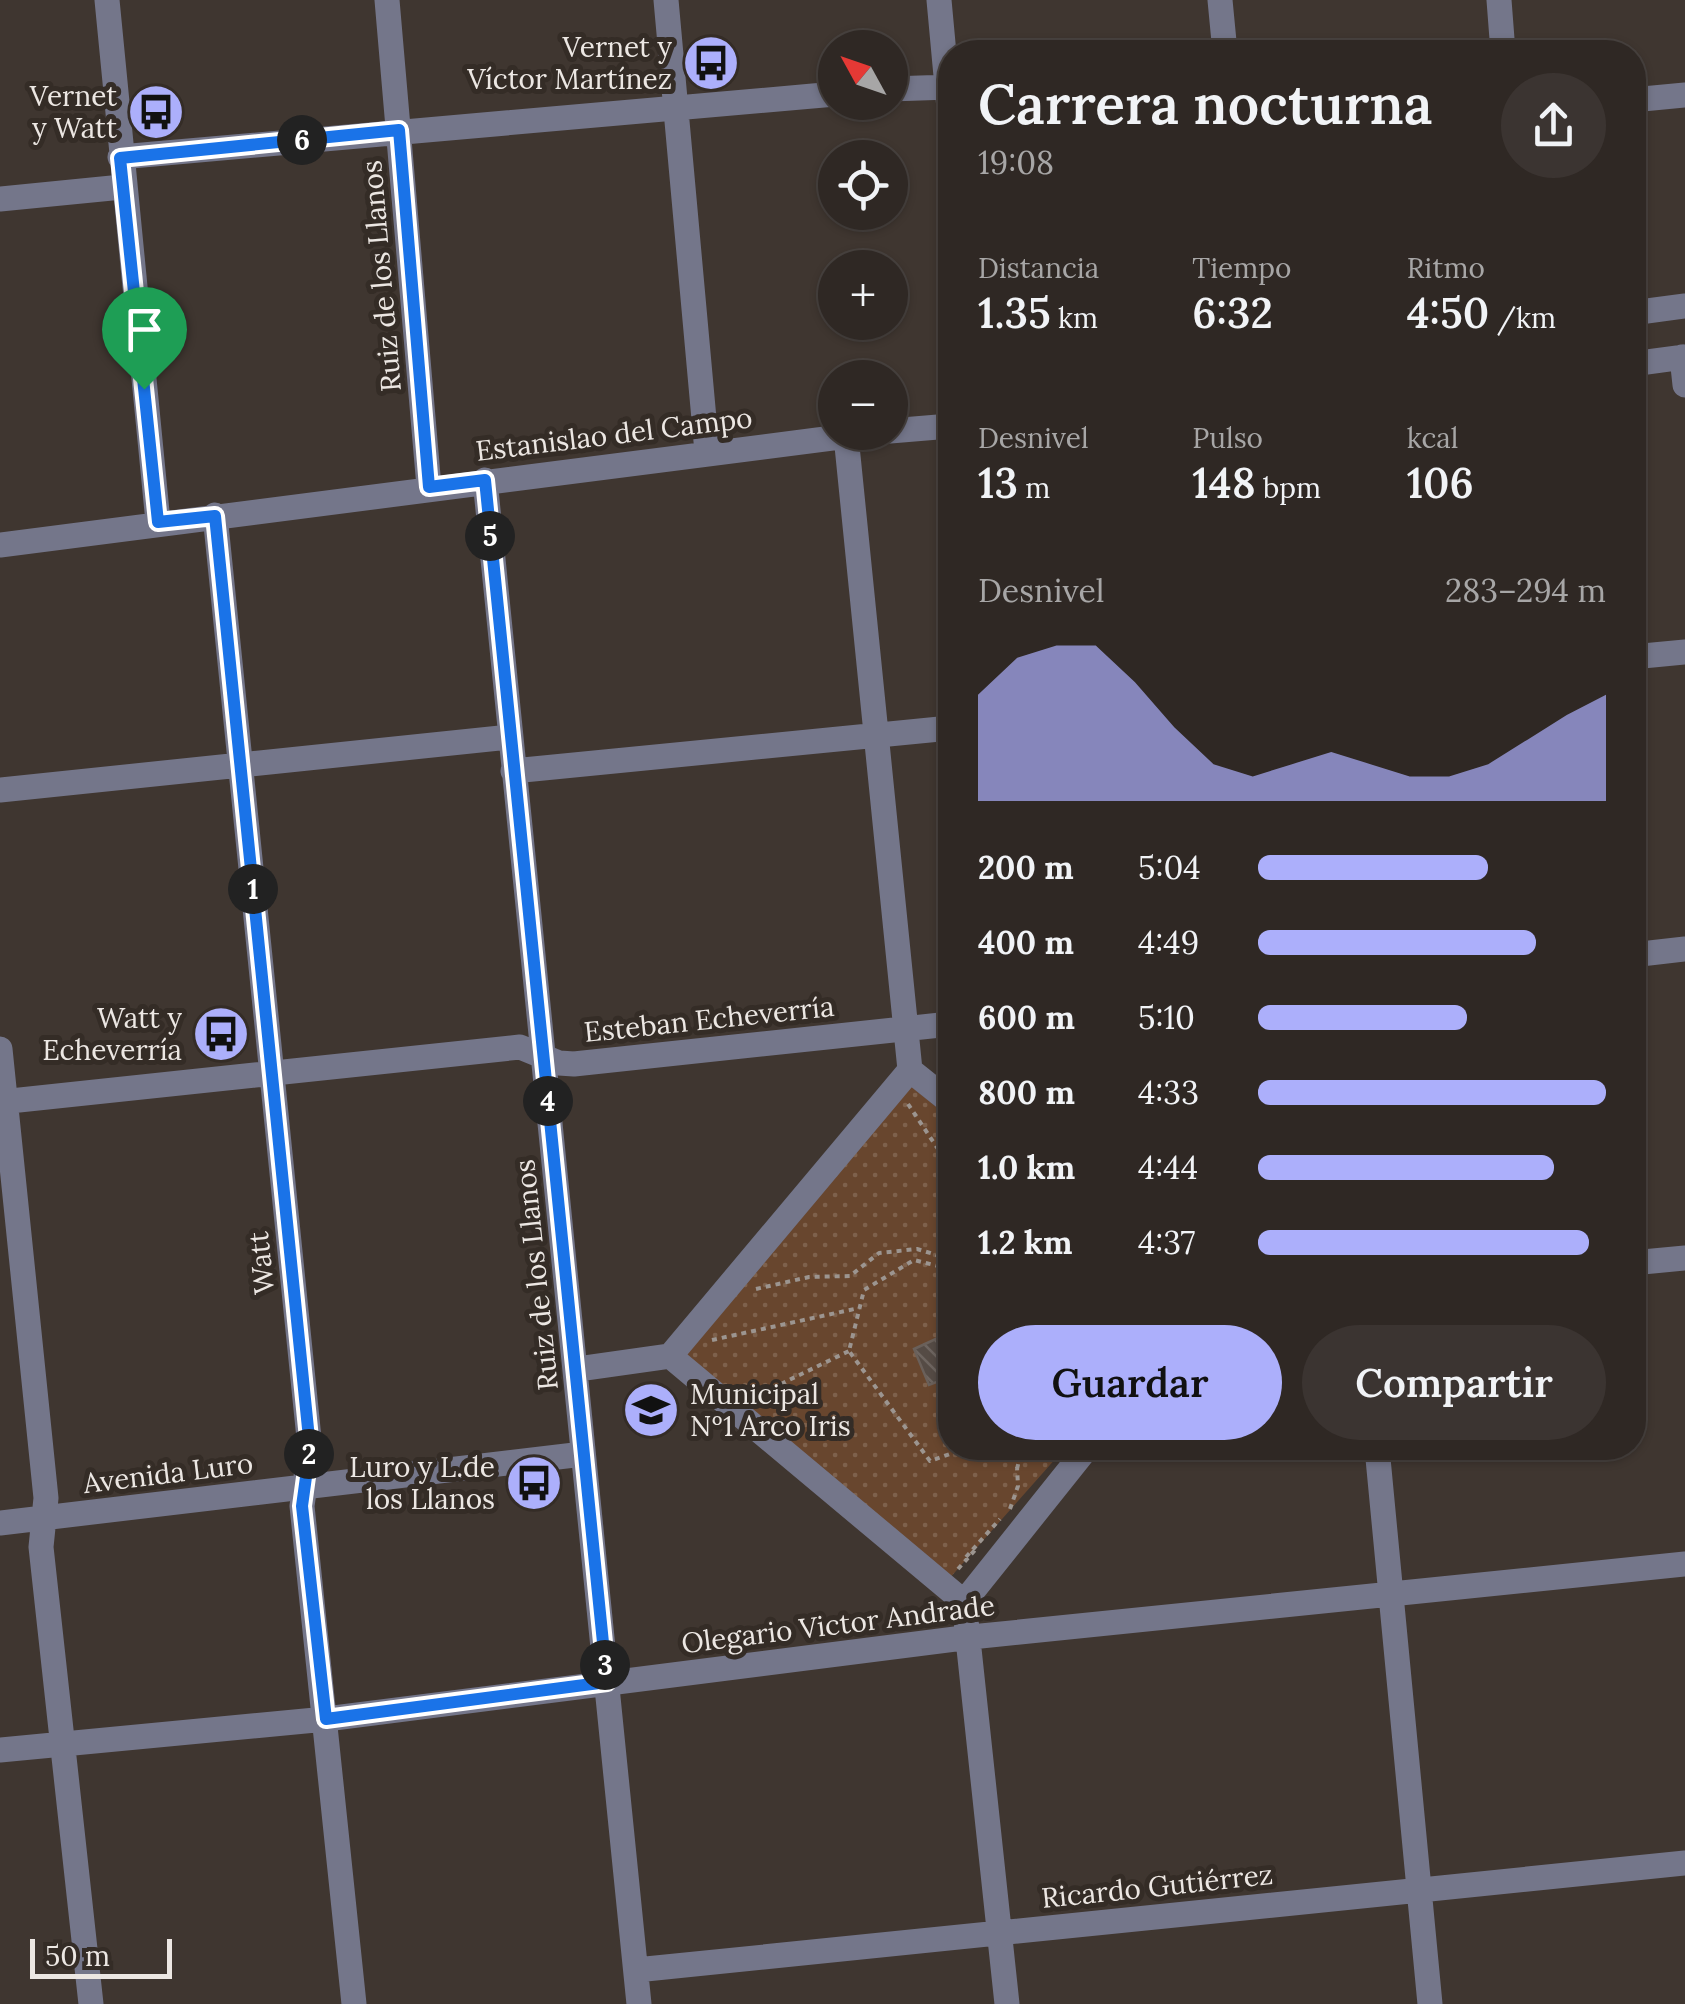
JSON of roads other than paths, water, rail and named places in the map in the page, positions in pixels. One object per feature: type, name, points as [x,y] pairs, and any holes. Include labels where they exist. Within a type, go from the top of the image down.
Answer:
[{"type":"street","points":[[108,0],[122,187],[158,522]]},
{"type":"street","name":"Ruiz de los Llanos","points":[[387,0],[429,487]]},
{"type":"street","points":[[666,0],[707,452]]},
{"type":"street","points":[[940,0],[944,40]]},
{"type":"street","points":[[1220,0],[1225,40]]},
{"type":"street","points":[[1499,0],[1502,40]]},
{"type":"street","points":[[908,88],[938,87]]},
{"type":"street","points":[[120,158],[818,95]]},
{"type":"street","points":[[1646,99],[1685,95]]},
{"type":"street","points":[[0,199],[122,187]]},
{"type":"street","points":[[1646,312],[1685,306]]},
{"type":"street","points":[[1646,362],[1684,357],[1685,385]]},
{"type":"street","points":[[908,430],[938,427]]},
{"type":"street","name":"Estanislao del Campo","points":[[0,544],[818,439]]},
{"type":"street","points":[[578,1369],[670,1356],[905,1081],[906,1028],[847,450]]},
{"type":"street","name":"Ruiz de los Llanos","points":[[485,480],[578,1369],[583,1454],[639,2004]]},
{"type":"street","name":"Watt","points":[[215,516],[310,1448],[302,1506],[354,2004]]},
{"type":"street","points":[[1646,656],[1685,652]]},
{"type":"street","points":[[514,771],[938,729]]},
{"type":"street","points":[[0,790],[510,738]]},
{"type":"street","points":[[1646,953],[1685,949]]},
{"type":"street","name":"Esteban Echeverría","points":[[3,1102],[520,1047],[574,1064],[938,1025]]},
{"type":"street","points":[[0,1049],[46,1498],[41,1547],[91,2004]]},
{"type":"street","points":[[905,1081],[938,1096]]},
{"type":"street","points":[[1646,1262],[1685,1258]]},
{"type":"street","points":[[670,1356],[956,1591],[970,1637],[1007,2004]]},
{"type":"street","name":"Avenida Luro","points":[[0,1523],[583,1454]]},
{"type":"street","points":[[956,1591],[1077,1460]]},
{"type":"street","points":[[1378,1460],[1430,2004]]},
{"type":"street","name":"Olegario Victor Andrade","points":[[0,1750],[326,1719],[970,1637],[1685,1564]]},
{"type":"street","name":"Ricardo Gutiérrez","points":[[636,1970],[1685,1863]]},
{"type":"place","name":"Vernet y Víctor Martínez","points":[[711,63]]},
{"type":"place","name":"Vernet y Watt","points":[[156,112]]},
{"type":"place","name":"Watt y Echeverría","points":[[221,1034]]},
{"type":"place","name":"Municipal Nº1 Arco Iris","points":[[651,1410]]},
{"type":"place","name":"Luro y L.de los Llanos","points":[[534,1483]]}]
